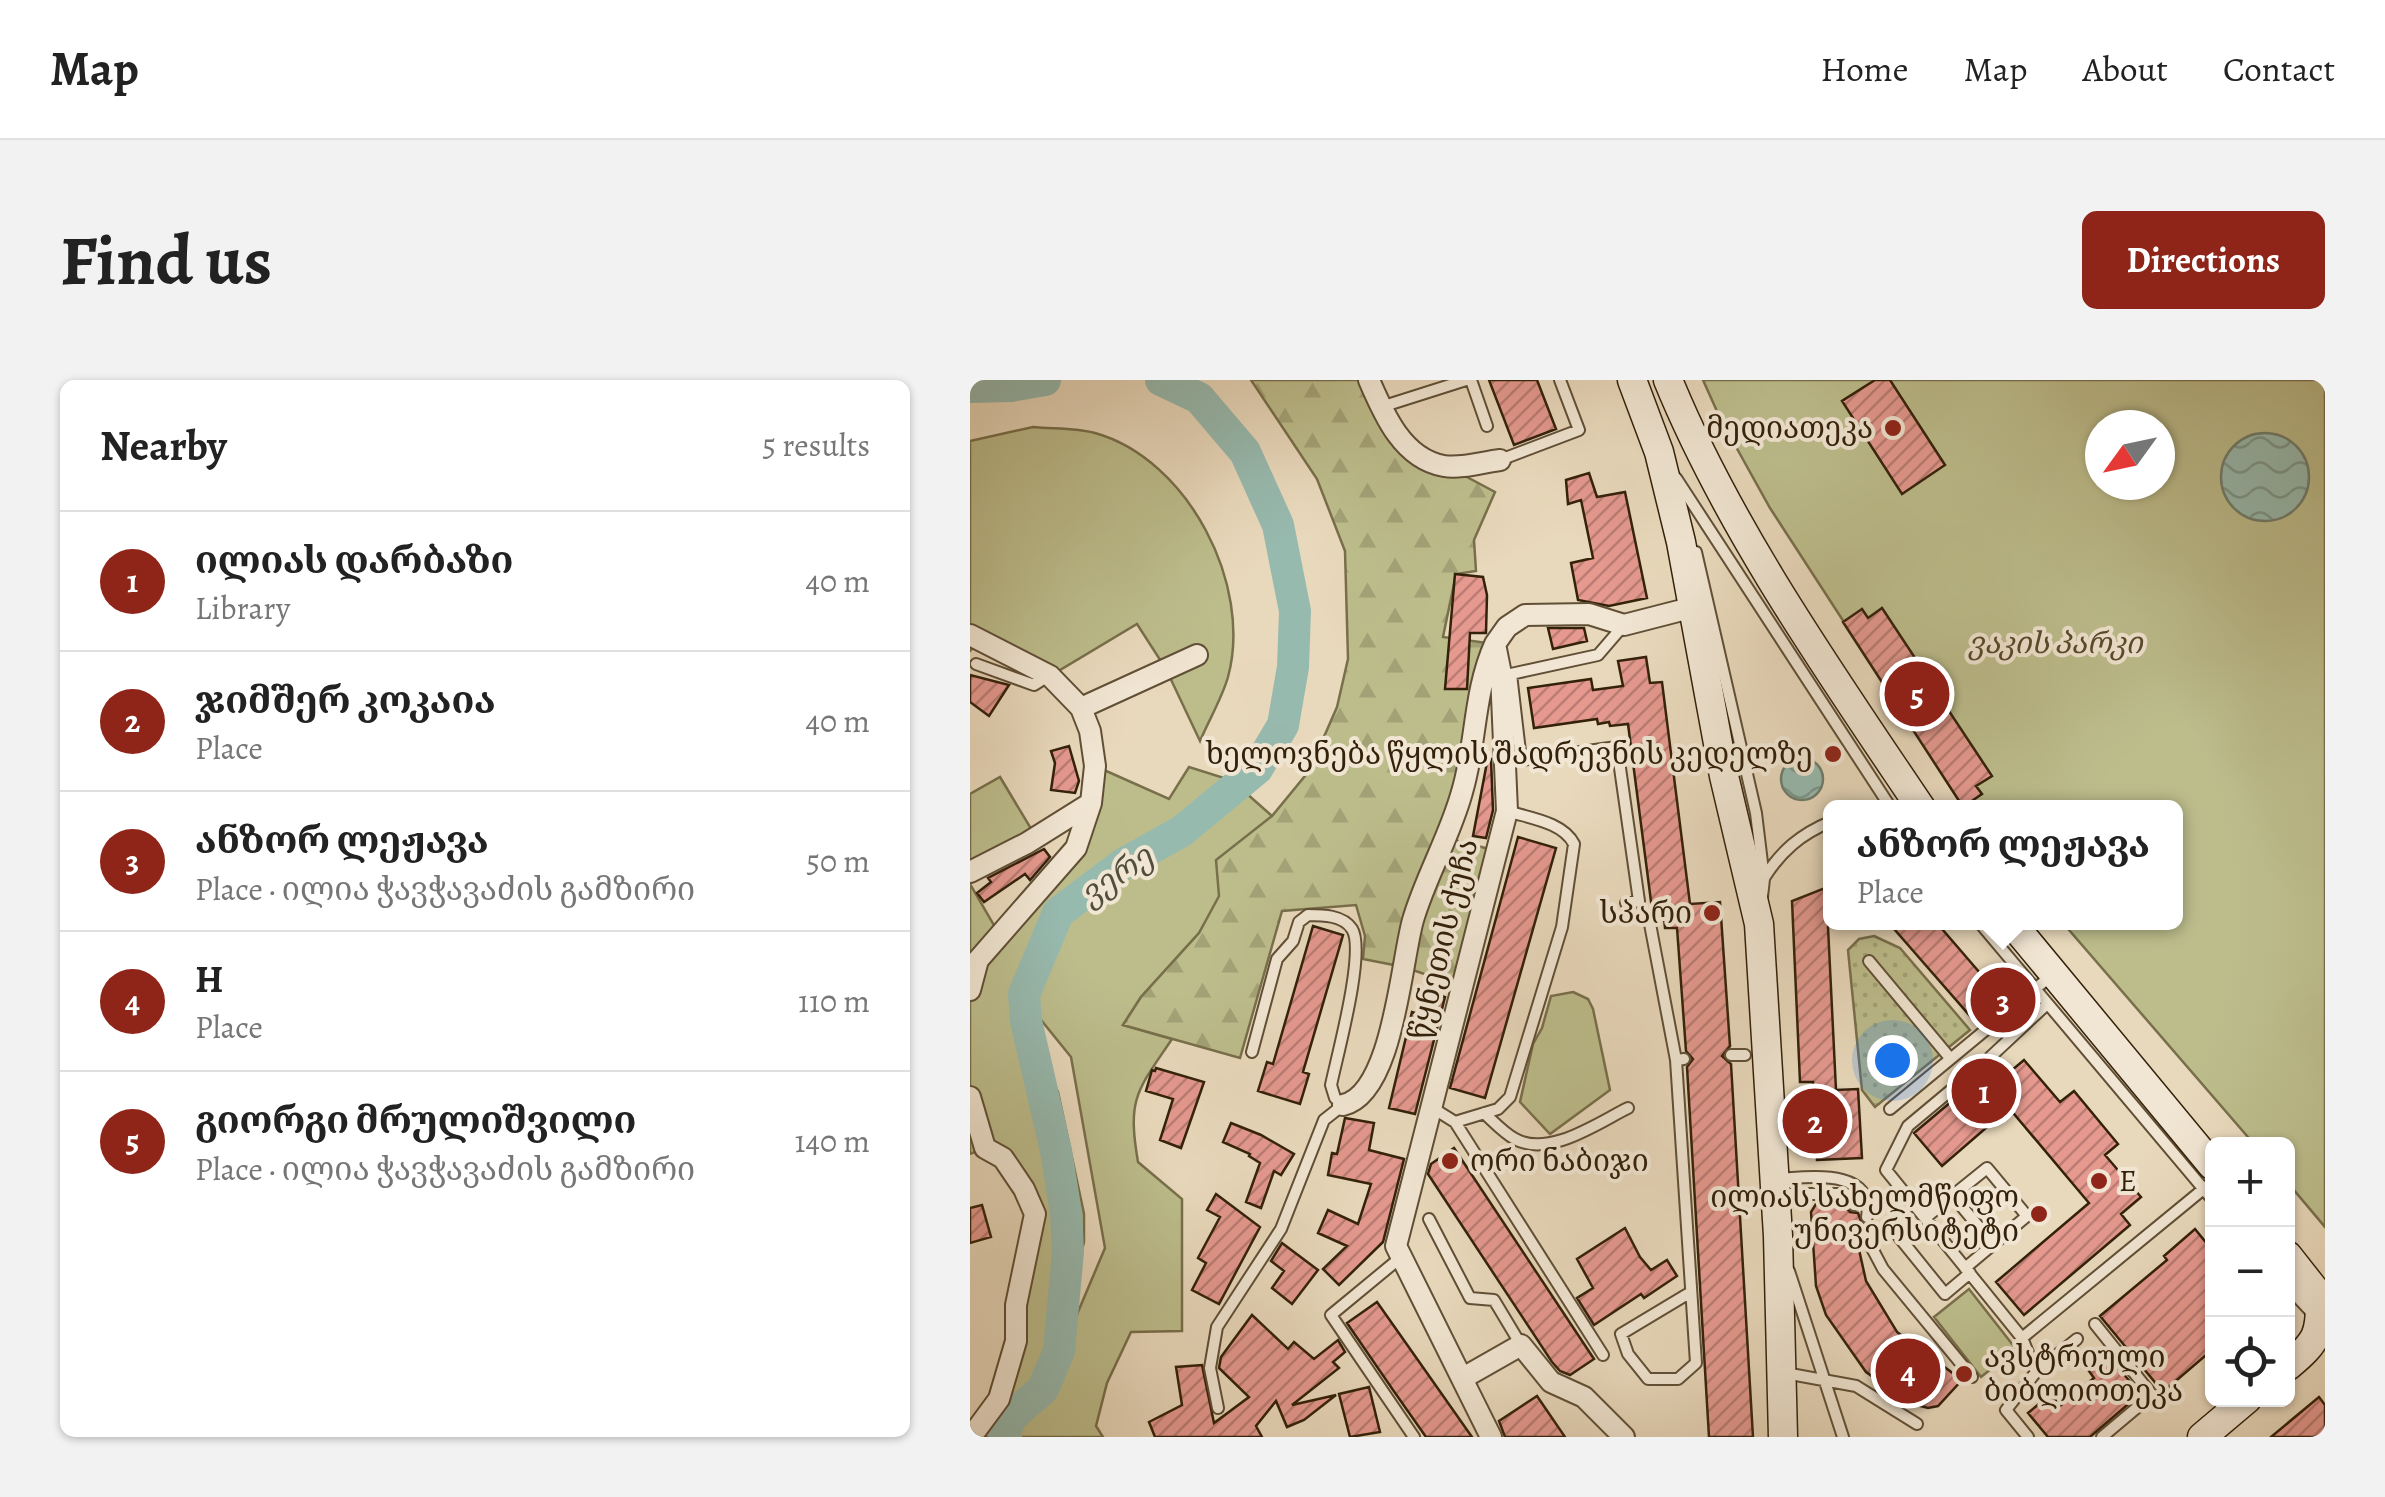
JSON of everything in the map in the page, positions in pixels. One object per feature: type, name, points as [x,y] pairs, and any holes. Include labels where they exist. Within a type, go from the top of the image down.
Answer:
[{"type":"main road","points":[[1632,380],[1659,452],[1694,607],[1724,776],[1759,924],[1778,1236],[1783,1437]]},
{"type":"main road","points":[[1668,380],[1706,464],[1733,511],[1917,800]]},
{"type":"main road","points":[[2015,930],[2044,981],[2205,1173]]},
{"type":"main road","points":[[2295,1274],[2316,1330]]},
{"type":"main road","points":[[2211,1434],[2240,1407]]},
{"type":"street","points":[[1369,380],[1380,407],[1412,454],[1446,466],[1500,460]]},
{"type":"street","points":[[1342,1105],[1361,1095],[1372,1079],[1392,1025],[1414,920],[1463,791],[1482,675],[1507,627],[1525,615],[1589,614],[1624,625],[1694,607]]},
{"type":"street","points":[[970,634],[1050,676],[1081,708],[1090,731],[1095,766],[1091,803],[1076,848],[978,960],[970,990]]},
{"type":"street","name":"წყნეთის ქუჩა","points":[[1400,1258],[1396,1234],[1507,811],[1501,674],[1495,644]]},
{"type":"street","points":[[1081,708],[1197,655]]},
{"type":"street","points":[[970,872],[1027,843],[1091,803]]},
{"type":"street","points":[[970,1097],[985,1148],[1003,1158],[1035,1214],[1016,1305],[1016,1342],[998,1399],[971,1437]]},
{"type":"street","points":[[1400,1258],[1490,1437]]},
{"type":"street","points":[[1463,1378],[1521,1344],[1551,1382],[1584,1397],[1624,1437]]},
{"type":"lane","points":[[1380,407],[1468,380],[1487,426]]},
{"type":"lane","points":[[1500,460],[1579,430],[1560,380]]},
{"type":"lane","points":[[1659,452],[1886,800]]},
{"type":"lane","points":[[1659,452],[1694,543],[1748,771],[1764,878],[1759,924]]},
{"type":"lane","points":[[1624,625],[1598,655],[1510,674],[1521,760],[1617,748],[1639,902],[1626,903]]},
{"type":"lane","points":[[976,664],[1034,685],[1050,676]]},
{"type":"lane","points":[[1455,1122],[1498,1109],[1510,1097],[1562,926],[1574,844],[1564,830],[1507,811]]},
{"type":"lane","points":[[1764,878],[1795,841],[1823,826]]},
{"type":"lane","points":[[1218,1408],[1210,1368],[1217,1326],[1281,1229],[1324,1120],[1342,1105],[1331,1085],[1350,1001],[1356,943],[1352,928],[1340,919],[1308,915],[1299,922],[1293,941],[1277,959],[1252,1052]]},
{"type":"lane","points":[[1650,924],[1680,1060],[1696,1362],[1678,1379],[1648,1379],[1628,1354],[1621,1334],[1691,1292]]},
{"type":"lane","points":[[1987,930],[2044,981],[2047,1004],[2205,1174]]},
{"type":"lane","points":[[1870,961],[1950,1058]]},
{"type":"lane","points":[[1890,1109],[2044,981]]},
{"type":"lane","points":[[2036,1372],[2022,1338],[1886,1170],[1908,1126],[2047,1004]]},
{"type":"lane","points":[[1731,1055],[1745,1055]]},
{"type":"lane","points":[[1431,1107],[1455,1122],[1603,1355]]},
{"type":"lane","points":[[1484,1114],[1517,1141],[1539,1145],[1567,1137],[1628,1108]]},
{"type":"lane","points":[[1900,1237],[1945,1294],[1992,1244],[2027,1216],[1988,1168],[1925,1218]]},
{"type":"lane","points":[[1774,1186],[1840,1177],[1856,1186],[1866,1199],[1867,1216]]},
{"type":"lane","points":[[2022,1338],[2205,1183]]},
{"type":"lane","points":[[1774,1186],[1846,1194],[1854,1204]]},
{"type":"lane","points":[[1953,1196],[1992,1244]]},
{"type":"lane","points":[[1429,1219],[1470,1298],[1494,1300],[1521,1344]]},
{"type":"lane","points":[[1865,1235],[1883,1269],[1972,1378]]},
{"type":"lane","points":[[1778,1236],[1843,1437]]},
{"type":"lane","points":[[1400,1258],[1330,1315],[1414,1437]]},
{"type":"lane","points":[[2295,1298],[2316,1330]]},
{"type":"lane","points":[[2094,1324],[2152,1395],[2102,1437]]},
{"type":"lane","points":[[2028,1437],[2006,1410],[2036,1372],[2076,1339]]},
{"type":"lane","points":[[1779,1373],[1856,1386],[1916,1424]]},
{"type":"green space","points":[[1251,380],[1362,380],[1412,454],[1446,466],[1495,492],[1474,540],[1476,571],[1456,574],[1443,637],[1495,644],[1446,838],[1497,851],[1462,987],[1404,967],[1363,959],[1365,936],[1356,905],[1282,911],[1240,1058],[1123,1025],[1141,997],[1199,933],[1219,896],[1216,860],[1272,816],[1309,771],[1337,707],[1348,659],[1345,551],[1317,479]]},
{"type":"green space","name":"ვაკის პარკი","points":[[1703,380],[2325,380],[2325,1227],[2295,1191],[2295,1137],[2248,1137],[2069,930],[2183,930],[2183,800],[1959,800],[1770,508]]},
{"type":"green space","points":[[1033,427],[1088,431],[1128,447],[1159,469],[1185,497],[1206,530],[1231,604],[1233,641],[1228,677],[1200,741],[1166,669],[1137,624],[1050,676],[982,638],[970,651],[970,441]]},
{"type":"green space","points":[[1095,766],[1169,799],[1189,767],[1224,778],[1168,829],[1115,858],[1056,903],[1015,993],[1022,1035],[1039,1054],[1058,1092],[1084,1214],[1084,1242],[1077,1269],[1054,1311],[1037,1382],[1003,1411],[995,1431],[998,1437],[971,1437],[999,1399],[1035,1214],[985,1148],[970,1154],[970,884],[999,934],[1076,848]]},
{"type":"green space","points":[[1000,777],[1036,837],[970,872],[970,794]]},
{"type":"green space","points":[[1246,793],[1272,816],[1199,933],[1141,997],[1123,1025],[1172,1039],[1143,1084],[1134,1123],[1138,1162],[1182,1199],[1182,1331],[1131,1332],[1107,1383],[1096,1426],[1103,1437],[1019,1437],[1015,1425],[1053,1391],[1065,1365],[1069,1336],[1105,1248],[1071,1057],[1037,1015],[1049,957],[1067,924],[1093,895],[1188,842]]},
{"type":"green space","points":[[1874,936],[1900,948],[1970,1030],[1875,1107],[1862,1090],[1848,950],[1859,939]]},
{"type":"green space","points":[[1573,992],[1588,999],[1593,1009],[1610,1090],[1550,1134],[1520,1102],[1533,1044],[1551,996]]},
{"type":"green space","points":[[1969,1289],[2016,1349],[1981,1377],[1934,1317]]},
{"type":"water","points":[[2256,433],[2274,433],[2290,440],[2302,452],[2309,477],[2302,502],[2290,514],[2274,521],[2256,521],[2240,514],[2228,502],[2221,486],[2221,468],[2228,452],[2240,440]]},
{"type":"water","points":[[1802,758],[1817,764],[1823,779],[1817,794],[1802,800],[1787,794],[1781,779],[1787,764]]},
{"type":"building","points":[[1489,380],[1537,380],[1556,429],[1514,445]]},
{"type":"building","points":[[1875,380],[1890,380],[1945,465],[1902,494],[1842,401]]},
{"type":"building","points":[[1589,473],[1597,497],[1625,492],[1647,598],[1609,606],[1578,600],[1571,563],[1593,558],[1581,500],[1568,504],[1566,480]]},
{"type":"building","points":[[1455,574],[1483,577],[1487,595],[1486,633],[1470,633],[1467,689],[1445,689]]},
{"type":"building","points":[[1882,608],[1927,676],[1912,685],[1921,701],[1933,718],[1947,708],[1992,776],[1976,786],[1982,794],[1973,800],[1958,800],[1843,622],[1862,609],[1868,618]]},
{"type":"building","points":[[1548,628],[1584,628],[1587,641],[1553,649]]},
{"type":"building","points":[[1646,657],[1650,683],[1662,682],[1690,904],[1720,902],[1730,1046],[1722,1056],[1731,1064],[1753,1437],[1709,1437],[1687,1067],[1693,1059],[1686,1051],[1677,928],[1665,928],[1663,907],[1652,909],[1628,724],[1610,726],[1609,722],[1598,724],[1597,719],[1534,728],[1528,688],[1591,679],[1593,690],[1623,686],[1618,661]]},
{"type":"building","points":[[970,675],[1009,685],[989,716],[970,702]]},
{"type":"building","points":[[1069,746],[1079,781],[1075,793],[1051,790],[1055,763],[1051,751]]},
{"type":"building","points":[[1488,757],[1493,810],[1486,838],[1473,836]]},
{"type":"building","points":[[1518,837],[1556,848],[1485,1098],[1450,1088]]},
{"type":"building","points":[[1044,849],[1050,857],[1030,880],[1025,874],[984,902],[977,893],[991,882],[988,878]]},
{"type":"building","points":[[1823,889],[1836,1090],[1858,1089],[1862,1158],[1817,1160],[1813,1082],[1800,1082],[1792,901]]},
{"type":"building","points":[[1313,926],[1343,935],[1303,1072],[1309,1074],[1300,1104],[1258,1091],[1267,1062],[1273,1064]]},
{"type":"building","points":[[1895,930],[1943,930],[2005,1002],[1977,1024]]},
{"type":"building","points":[[1431,993],[1445,997],[1415,1114],[1389,1108],[1412,1012],[1426,1016]]},
{"type":"building","name":"E","points":[[2024,1060],[2060,1102],[2074,1091],[2118,1144],[2105,1155],[2141,1197],[2121,1214],[2130,1225],[2024,1315],[1996,1282],[2089,1203],[2009,1108],[1942,1166],[1914,1133],[1996,1064],[2005,1076]]},
{"type":"building","points":[[1156,1068],[1204,1082],[1181,1148],[1160,1140],[1173,1099],[1146,1091]]},
{"type":"building","points":[[1345,1118],[1374,1123],[1369,1150],[1404,1159],[1383,1242],[1339,1285],[1323,1269],[1347,1246],[1318,1233],[1328,1210],[1358,1224],[1371,1184],[1328,1175]]},
{"type":"building","points":[[1231,1123],[1294,1154],[1281,1175],[1274,1171],[1261,1208],[1246,1202],[1260,1163],[1223,1142]]},
{"type":"building","points":[[1454,1148],[1594,1359],[1570,1375],[1552,1362],[1428,1174],[1431,1164]]},
{"type":"building","points":[[1216,1194],[1260,1227],[1219,1304],[1192,1290],[1206,1263],[1198,1258],[1220,1217],[1207,1210]]},
{"type":"building","points":[[1842,1203],[1850,1212],[1858,1213],[1862,1224],[1877,1226],[1872,1230],[1862,1227],[1856,1236],[1866,1281],[1897,1332],[1962,1380],[1938,1406],[1913,1404],[1866,1372],[1826,1315],[1816,1286],[1811,1212],[1816,1204]]},
{"type":"building","points":[[982,1205],[991,1237],[970,1243],[970,1208]]},
{"type":"building","points":[[1625,1228],[1651,1270],[1667,1260],[1677,1276],[1594,1325],[1577,1298],[1593,1288],[1577,1259]]},
{"type":"building","points":[[2195,1229],[2205,1241],[2205,1356],[2163,1392],[2100,1316],[2167,1260],[2164,1256]]},
{"type":"building","points":[[1282,1243],[1318,1270],[1292,1304],[1272,1288],[1284,1271],[1271,1261]]},
{"type":"building","points":[[1377,1302],[1472,1437],[1426,1437],[1347,1323]]},
{"type":"building","points":[[1252,1315],[1288,1349],[1294,1342],[1314,1359],[1338,1340],[1345,1352],[1333,1362],[1339,1368],[1292,1405],[1336,1395],[1304,1420],[1287,1427],[1276,1401],[1256,1426],[1262,1437],[1155,1437],[1149,1422],[1182,1405],[1176,1367],[1202,1365],[1214,1423],[1249,1397],[1219,1368],[1221,1357]]},
{"type":"building","points":[[2105,1351],[2140,1394],[2090,1437],[2048,1437],[2028,1413],[2051,1394],[2060,1406],[2094,1378],[2086,1367]]},
{"type":"building","points":[[1369,1387],[1380,1432],[1350,1437],[1339,1394]]},
{"type":"building","points":[[1537,1396],[1565,1437],[1505,1437],[1499,1421]]},
{"type":"building","points":[[2319,1397],[2325,1405],[2325,1437],[2271,1437]]},
{"type":"waterway","name":"ვერე","points":[[970,387],[1045,380]]},
{"type":"waterway","name":"ვერე","points":[[1006,1437],[1011,1417],[1043,1389],[1059,1351],[1068,1251],[1056,1151],[1026,1021],[1024,994],[1058,913],[1123,864],[1182,831],[1257,769],[1283,725],[1293,667],[1295,611],[1278,525],[1245,452],[1199,398],[1161,380]]},
{"type":"place","name":"მედიათეკა","points":[[1893,428]]},
{"type":"place","name":"გიორგი მრულიშვილი","points":[[1917,694]]},
{"type":"place","name":"ხელოვნება წყლის შადრევნის კედელზე","points":[[1833,754]]},
{"type":"place","name":"სპარი","points":[[1712,913]]},
{"type":"place","name":"ანზორ ლეჟავა","points":[[2003,1000]]},
{"type":"place","name":"ილიას დარბაზი","points":[[1984,1091]]},
{"type":"place","name":"ჯიმშერ კოკაია","points":[[1815,1121]]},
{"type":"place","name":"ორი ნაბიჯი","points":[[1450,1161]]},
{"type":"place","name":"E","points":[[2099,1181]]},
{"type":"place","name":"ილიას სახელმწიფო უნივერსიტეტი","points":[[2039,1214]]},
{"type":"place","name":"H","points":[[1908,1371]]},
{"type":"place","name":"ავსტრიული ბიბლიოთეკა","points":[[1964,1374]]}]
